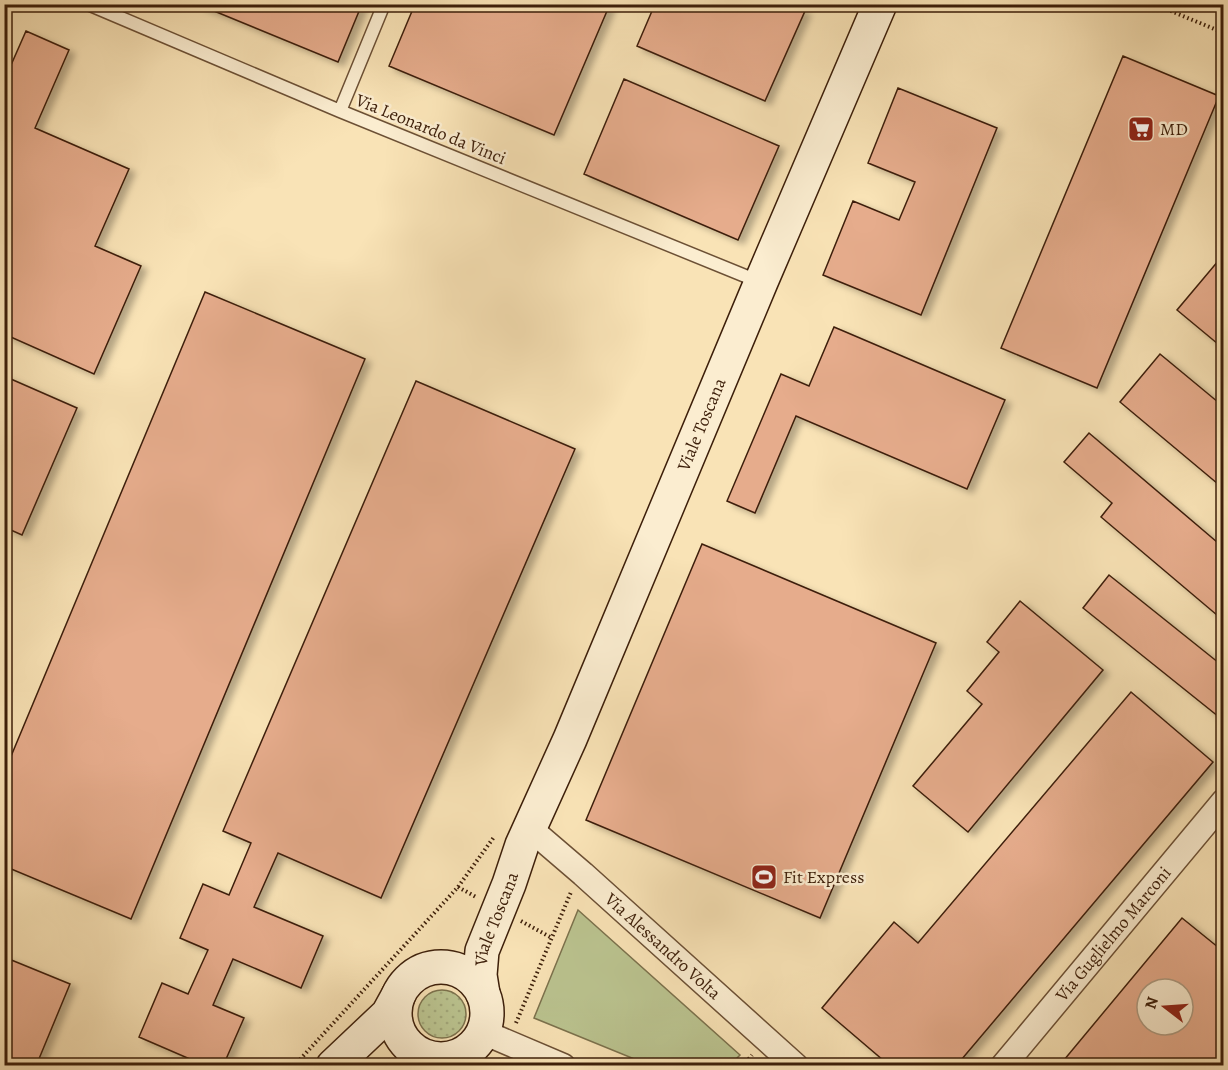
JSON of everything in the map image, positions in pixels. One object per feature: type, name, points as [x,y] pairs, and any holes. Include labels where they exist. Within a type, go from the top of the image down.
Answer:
[{"type":"street","name":"Viale Toscana","points":[[429,968],[443,961],[459,946],[478,915],[622,617],[761,282],[880,4]]},
{"type":"street","name":"Via Guglielmo Marconi","points":[[1003,1065],[1224,801]]},
{"type":"street","name":"Viale Toscana","points":[[483,994],[480,975],[482,951],[509,884],[517,835]]},
{"type":"street","name":"Via Alessandro Volta","points":[[517,835],[540,838],[584,874],[796,1065]]},
{"type":"street","points":[[341,1057],[387,1014],[410,978],[429,968],[444,966],[462,971],[476,982],[483,994],[487,1015],[456,1052]]},
{"type":"street","points":[[399,994],[395,1010],[396,1024],[406,1043],[456,1052]]},
{"type":"street","points":[[341,1057],[368,1045],[391,1045],[563,1065]]},
{"type":"lane","name":"Via Leonardo da Vinci","points":[[88,4],[340,111],[761,282]]},
{"type":"lane","points":[[340,111],[384,4]]},
{"type":"path","points":[[1154,4],[1224,33]]},
{"type":"path","points":[[477,897],[458,887],[517,835]]},
{"type":"path","points":[[456,1052],[552,938],[570,894],[584,874]]},
{"type":"path","points":[[516,918],[552,938]]},
{"type":"green space","points":[[578,910],[740,1055],[730,1065],[649,1065],[534,1018]]},
{"type":"green space","points":[[442,990],[459,997],[466,1014],[459,1031],[442,1038],[425,1031],[418,1014],[425,997]]},
{"type":"building","points":[[197,4],[362,4],[338,62]]},
{"type":"building","points":[[415,4],[610,4],[554,135],[389,66]]},
{"type":"building","points":[[655,4],[790,4],[805,11],[765,101],[637,46]]},
{"type":"building","points":[[26,31],[69,50],[35,128],[129,169],[95,246],[141,266],[94,374],[4,334],[4,81]]},
{"type":"building","points":[[1123,56],[1219,96],[1097,388],[1001,348]]},
{"type":"building","points":[[624,79],[779,146],[738,240],[584,174]]},
{"type":"building","points":[[898,88],[997,128],[921,315],[823,275],[853,201],[899,220],[915,182],[868,163]]},
{"type":"building","points":[[1224,254],[1224,349],[1177,310]]},
{"type":"building","points":[[205,292],[365,359],[131,919],[4,866],[4,773]]},
{"type":"building","points":[[834,327],[1005,400],[967,489],[796,416],[755,513],[727,501],[781,374],[809,386]]},
{"type":"building","points":[[1160,354],[1224,407],[1224,489],[1120,402]]},
{"type":"building","points":[[4,376],[77,408],[22,535],[4,527]]},
{"type":"building","points":[[416,381],[575,449],[381,898],[278,853],[254,907],[323,936],[301,988],[233,959],[213,1005],[244,1018],[223,1066],[206,1066],[139,1037],[162,983],[188,994],[208,950],[180,938],[203,884],[229,895],[251,843],[223,831]]},
{"type":"building","points":[[1089,433],[1224,548],[1224,621],[1101,517],[1112,503],[1064,462]]},
{"type":"building","points":[[702,544],[936,643],[820,918],[586,820]]},
{"type":"building","points":[[1109,575],[1224,667],[1224,721],[1083,608]]},
{"type":"building","points":[[1020,601],[1103,670],[968,832],[913,786],[982,704],[967,691],[999,652],[987,642]]},
{"type":"building","points":[[1131,692],[1213,762],[956,1066],[890,1066],[822,1008],[894,922],[918,943]]},
{"type":"building","points":[[1182,918],[1224,952],[1224,1066],[1059,1066]]},
{"type":"building","points":[[4,957],[70,984],[36,1066],[17,1066],[4,1060]]},
{"type":"place","name":"MD","points":[[1141,129]]},
{"type":"place","name":"Fit Express","points":[[764,877]]}]
